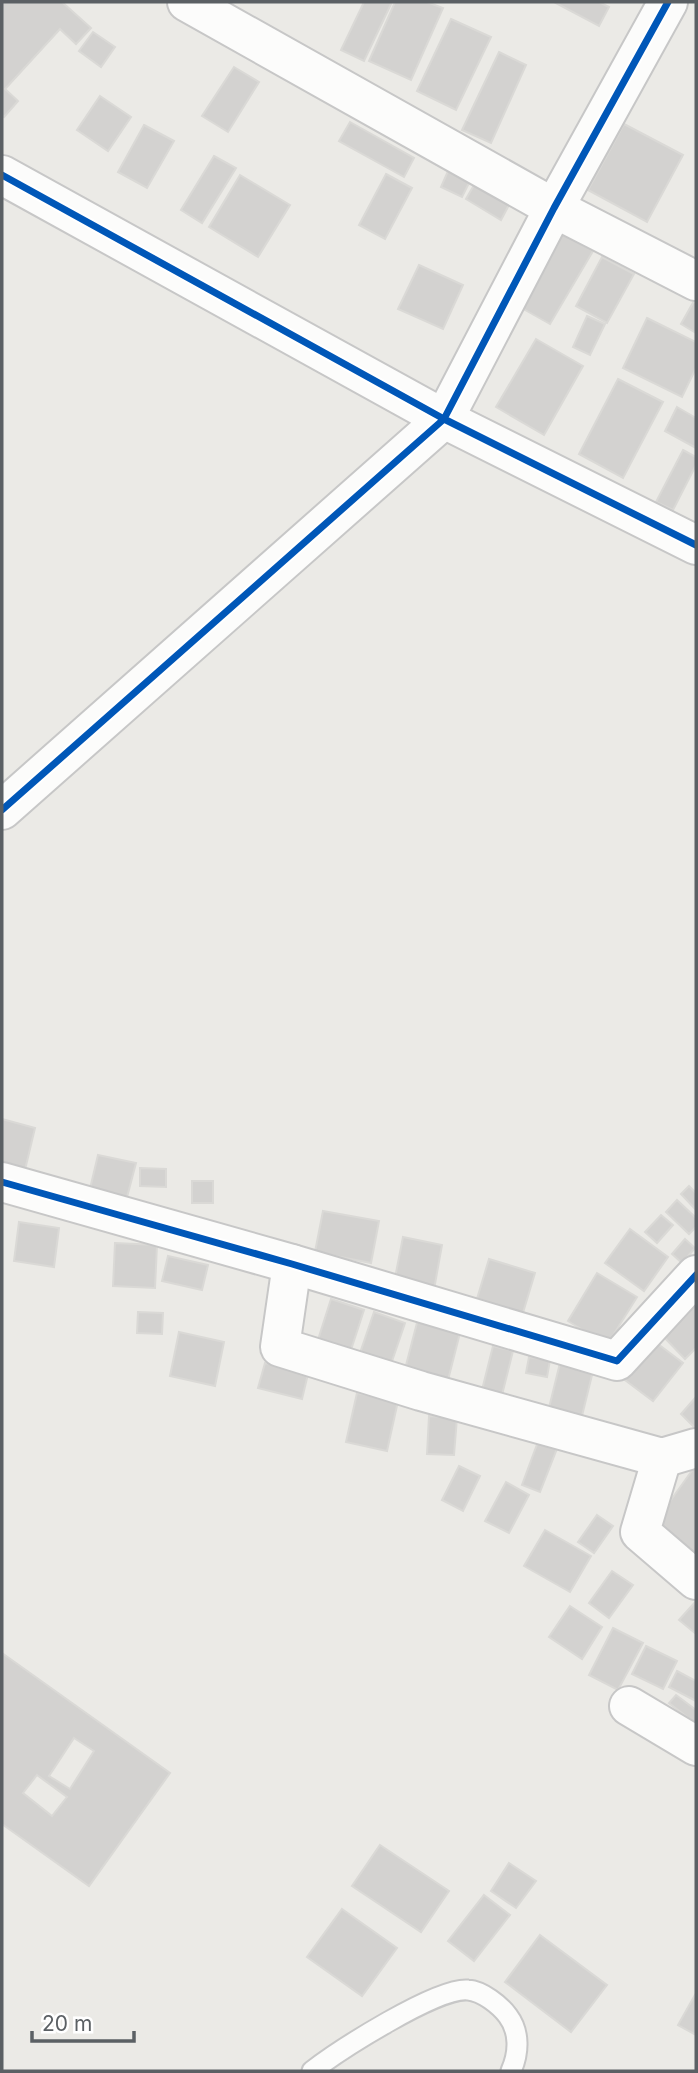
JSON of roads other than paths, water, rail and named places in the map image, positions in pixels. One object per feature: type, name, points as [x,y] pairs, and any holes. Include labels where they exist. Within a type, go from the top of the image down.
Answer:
[{"type":"street","points":[[187,2],[554,208],[696,281]]},
{"type":"street","points":[[2,810],[444,419],[554,208],[668,2]]},
{"type":"street","points":[[686,2],[696,6]]},
{"type":"street","points":[[2,175],[444,419],[696,545]]},
{"type":"street","points":[[2,1182],[292,1264],[617,1361],[696,1275]]},
{"type":"street","points":[[292,1264],[280,1347],[421,1391],[679,1453],[640,1532],[696,1580]]},
{"type":"street","points":[[629,1706],[696,1746]]},
{"type":"lane","points":[[312,2071],[374,2030],[445,1993],[467,1990],[485,1996],[507,2014],[517,2034],[516,2060],[511,2071]]}]
